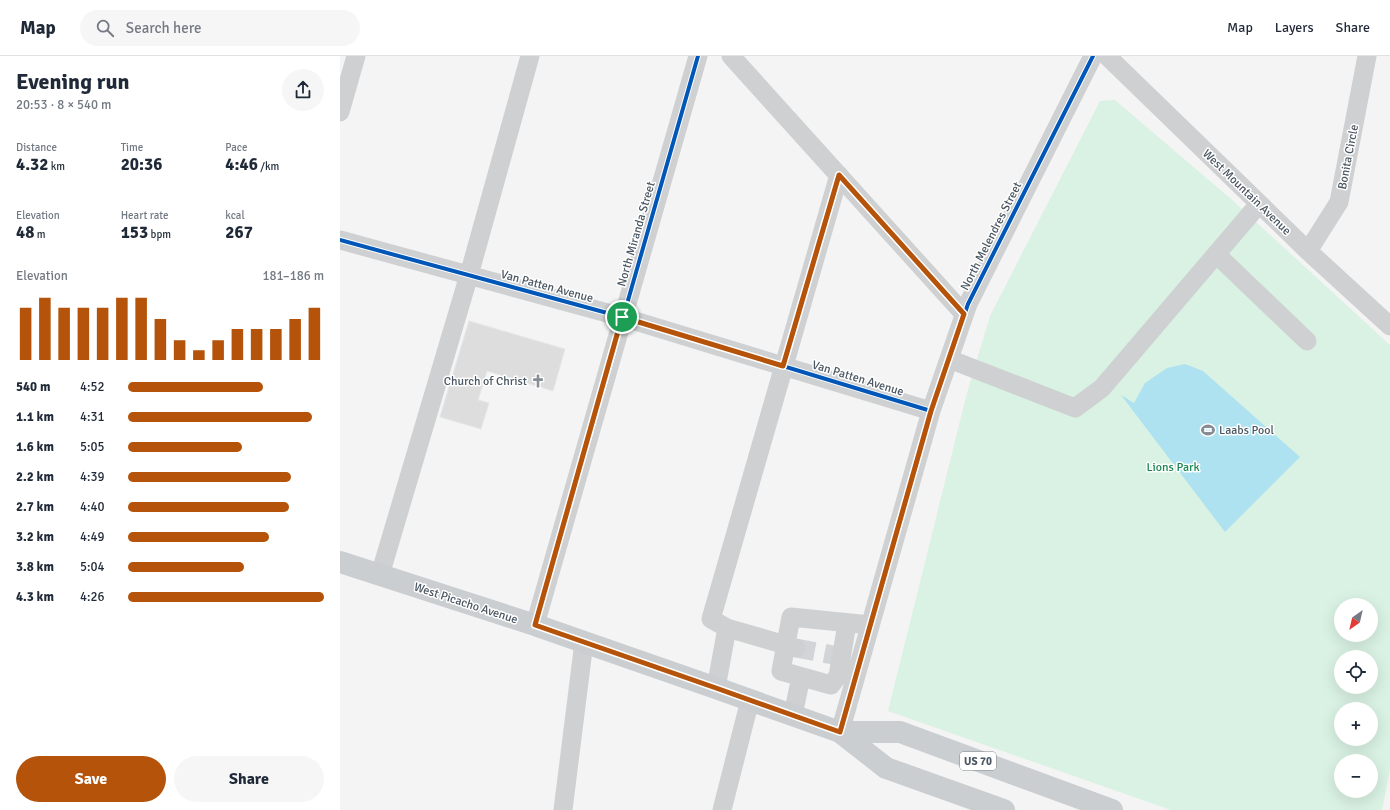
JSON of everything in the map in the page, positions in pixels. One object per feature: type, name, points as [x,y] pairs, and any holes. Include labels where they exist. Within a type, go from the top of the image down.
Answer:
[{"type":"main road","name":"West Picacho Avenue","points":[[340,562],[535,625],[840,732],[886,768],[1004,810]]},
{"type":"main road","name":"West Picacho Avenue","points":[[840,732],[900,732],[1112,810]]},
{"type":"street","points":[[340,112],[356,56]]},
{"type":"street","points":[[380,575],[469,275],[530,56]]},
{"type":"street","name":"North Miranda Street","points":[[535,625],[698,56]]},
{"type":"street","points":[[731,56],[964,314]]},
{"type":"street","name":"North Melendres Street","points":[[840,732],[931,411],[964,314],[1093,56]]},
{"type":"street","name":"West Mountain Avenue","points":[[1107,56],[1308,251],[1390,326]]},
{"type":"street","name":"Bonita Circle","points":[[1308,251],[1339,202],[1367,56]]},
{"type":"street","points":[[791,647],[727,628],[711,619],[839,175]]},
{"type":"street","points":[[949,359],[1075,408],[1102,388],[1259,204]]},
{"type":"street","name":"Van Patten Avenue","points":[[340,240],[622,317],[931,411]]},
{"type":"street","points":[[1216,254],[1307,341]]},
{"type":"street","points":[[846,624],[837,656],[838,676],[831,685],[781,671],[791,647],[791,617],[846,624],[870,625]]},
{"type":"street","points":[[716,688],[727,628]]},
{"type":"street","points":[[563,810],[584,642]]},
{"type":"street","points":[[837,656],[861,661]]},
{"type":"street","points":[[793,715],[801,677]]},
{"type":"street","points":[[722,810],[750,700]]},
{"type":"green space","name":"Lions Park","points":[[1115,100],[1231,199],[1390,345],[1390,770],[1382,810],[1171,810],[888,711],[967,393],[990,316],[1100,101]]},
{"type":"water","name":"Laabs Pool","points":[[1185,364],[1203,371],[1300,457],[1225,532],[1121,395],[1134,403],[1145,383],[1167,368]]},
{"type":"building","name":"Church of Christ","points":[[469,321],[565,349],[553,391],[487,371],[478,400],[489,403],[481,429],[440,417]]},
{"type":"tunnel","points":[[796,648],[833,655]]},
{"type":"cycle path","points":[[535,625],[698,56]]},
{"type":"cycle path","points":[[840,732],[931,411],[968,304],[1093,56]]},
{"type":"cycle path","points":[[340,240],[622,317],[931,411]]},
{"type":"place","name":"Church of Christ","points":[[538,381]]},
{"type":"place","name":"Laabs Pool","points":[[1208,430]]},
{"type":"route","points":[[839,175],[964,314],[931,411],[840,732],[535,625],[622,317],[783,366],[839,175]]}]
